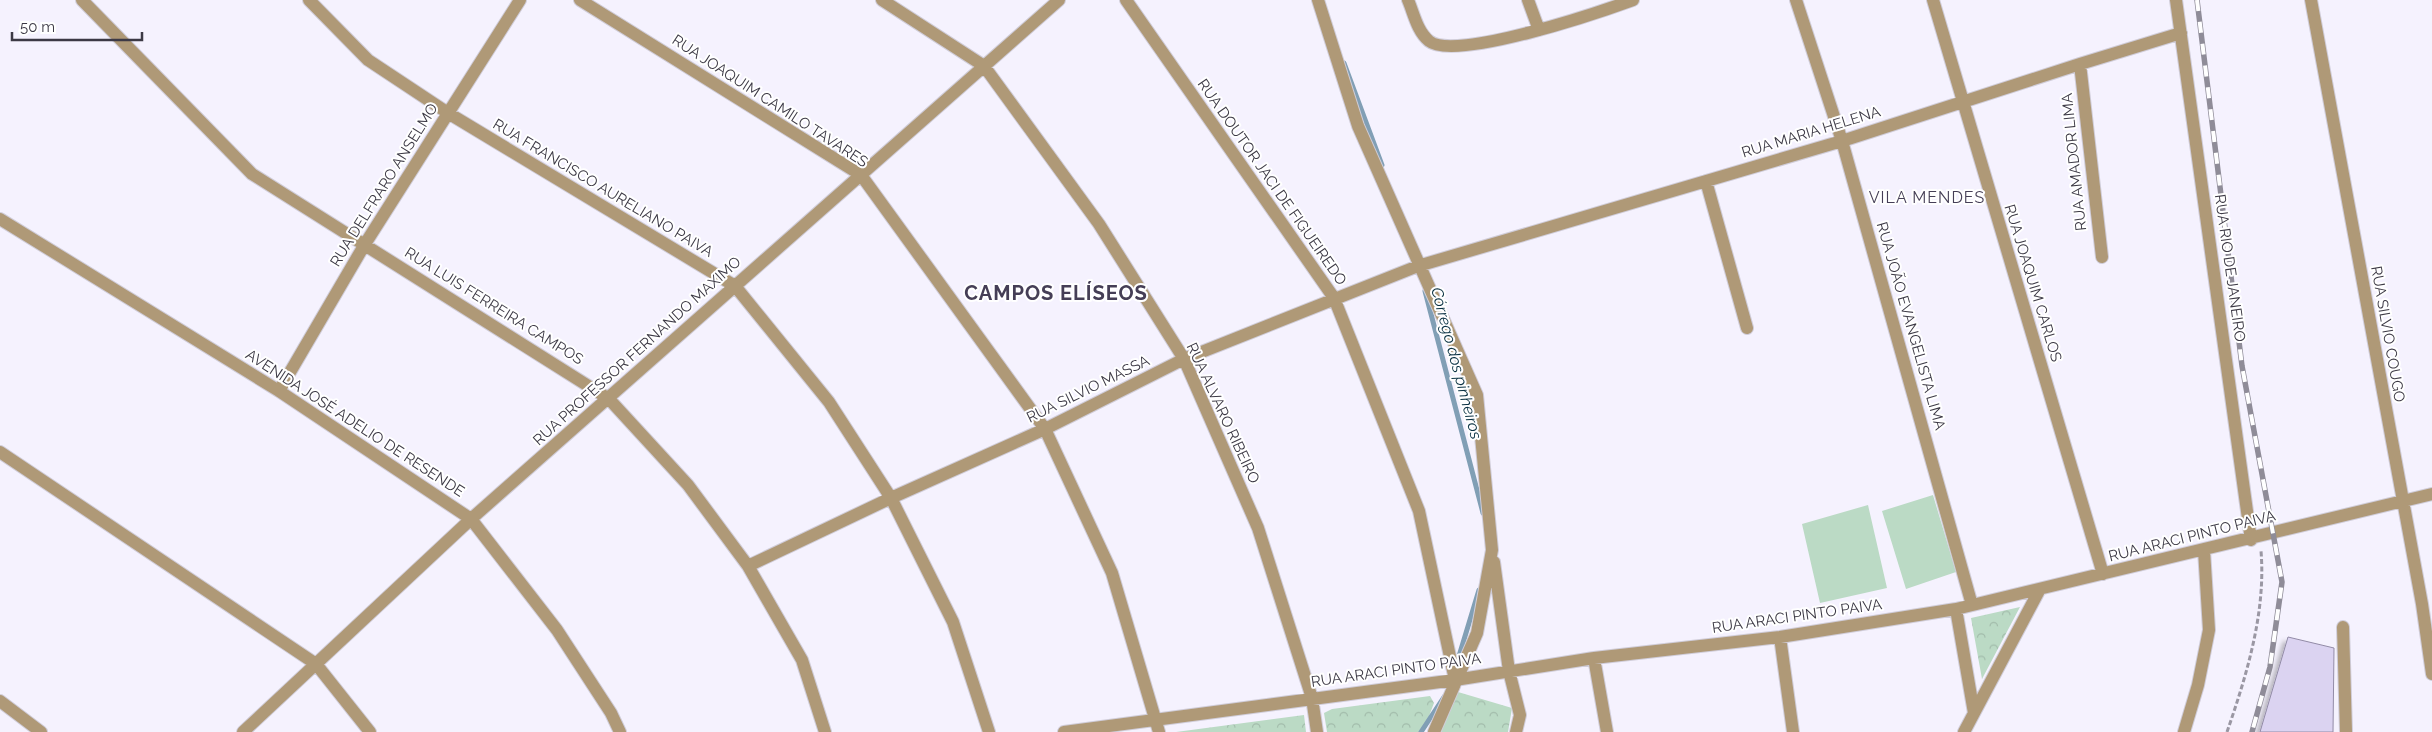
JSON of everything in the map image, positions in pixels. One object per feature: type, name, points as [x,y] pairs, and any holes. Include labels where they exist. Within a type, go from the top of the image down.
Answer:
[{"type":"street","name":"RUA LUIS FERREIRA CAMPOS","points":[[82,0],[252,174],[609,399],[688,485],[748,566],[802,660],[826,732]]},
{"type":"street","name":"RUA FRANCISCO AURELIANO PAIVA","points":[[309,0],[368,60],[448,113],[735,286],[829,402],[891,498],[953,622],[989,732]]},
{"type":"street","name":"RUA DELFRARO ANSELMO","points":[[279,391],[365,244],[520,0]]},
{"type":"street","name":"RUA JOAQUIM CAMILO TAVARES","points":[[580,0],[861,175],[1045,429],[1112,573],[1157,719],[1159,732]]},
{"type":"street","name":"RUA ALVARO RIBEIRO","points":[[882,0],[984,66],[1099,224],[1184,359],[1258,528],[1312,698],[1318,732]]},
{"type":"street","name":"RUA PROFESSOR FERNANDO MAXIMO","points":[[243,732],[471,519],[1059,0]]},
{"type":"street","name":"RUA DOUTOR JACI DE FIGUEIREDO","points":[[1126,0],[1334,298],[1419,511],[1455,680]]},
{"type":"street","points":[[1318,0],[1358,126],[1476,395],[1492,550],[1509,671],[1520,715],[1516,732]]},
{"type":"street","points":[[1408,0],[1419,28],[1430,41],[1442,47],[1462,47],[1539,30],[1632,0]]},
{"type":"street","points":[[1528,0],[1539,30]]},
{"type":"street","name":"RUA JOÃO EVANGELISTA LIMA","points":[[1796,0],[1842,141],[1972,605]]},
{"type":"street","name":"RUA JOAQUIM CARLOS","points":[[1933,0],[2103,574]]},
{"type":"street","name":"RUA RIO DE JANEIRO","points":[[2176,0],[2251,540]]},
{"type":"street","name":"RUA SILVIO COUGO","points":[[2311,0],[2422,604],[2432,674]]},
{"type":"street","name":"RUA MARIA HELENA","points":[[1449,255],[1842,141],[2080,64],[2181,34]]},
{"type":"street","name":"RUA AMADOR LIMA","points":[[2080,64],[2102,257]]},
{"type":"street","points":[[1706,181],[1747,328]]},
{"type":"street","name":"AVENIDA JOSÉ ADELIO DE RESENDE","points":[[0,219],[279,391],[471,519],[557,630],[611,712],[620,732]]},
{"type":"street","name":"RUA SILVIO MASSA","points":[[748,566],[891,498],[1045,429],[1184,359],[1334,298],[1449,255]]},
{"type":"street","points":[[0,452],[316,664],[370,732]]},
{"type":"street","name":"RUA ARACI PINTO PAIVA","points":[[1064,732],[1455,680],[1594,658],[1780,637],[1956,609],[2251,540],[2432,494]]},
{"type":"street","points":[[1434,732],[1477,633],[1492,550]]},
{"type":"street","points":[[2184,732],[2198,685],[2209,630],[2204,550]]},
{"type":"street","points":[[1964,732],[2040,589]]},
{"type":"street","points":[[1956,609],[1974,713]]},
{"type":"street","points":[[2343,627],[2346,732]]},
{"type":"street","points":[[1780,637],[1792,732]]},
{"type":"street","points":[[1594,658],[1608,732]]},
{"type":"street","points":[[0,701],[41,732]]},
{"type":"green space","points":[[1933,495],[1956,572],[1906,589],[1882,511]]},
{"type":"green space","points":[[1868,505],[1887,588],[1820,603],[1802,524]]},
{"type":"green space","points":[[2020,607],[1982,679],[1971,618]]},
{"type":"green space","points":[[1458,692],[1512,708],[1508,732],[1441,732]]},
{"type":"green space","points":[[1430,696],[1434,703],[1423,732],[1327,732],[1324,713],[1332,709]]},
{"type":"green space","points":[[1304,715],[1306,732],[1176,732]]},
{"type":"building","points":[[2288,637],[2334,648],[2333,732],[2260,732]]},
{"type":"waterway","name":"Córrego dos pinheiros","points":[[1344,63],[1382,165]]},
{"type":"waterway","name":"Córrego dos pinheiros","points":[[1425,291],[1483,513]]},
{"type":"waterway","name":"Córrego dos pinheiros","points":[[1456,666],[1479,590]]},
{"type":"waterway","name":"Córrego dos pinheiros","points":[[1421,732],[1444,697]]},
{"type":"railway","points":[[2197,0],[2242,366],[2282,582],[2270,667],[2252,732]]},
{"type":"district","name":"VILA MENDES","points":[[1927,197]]},
{"type":"district","name":"CAMPOS ELÍSEOS","points":[[1056,293]]}]
